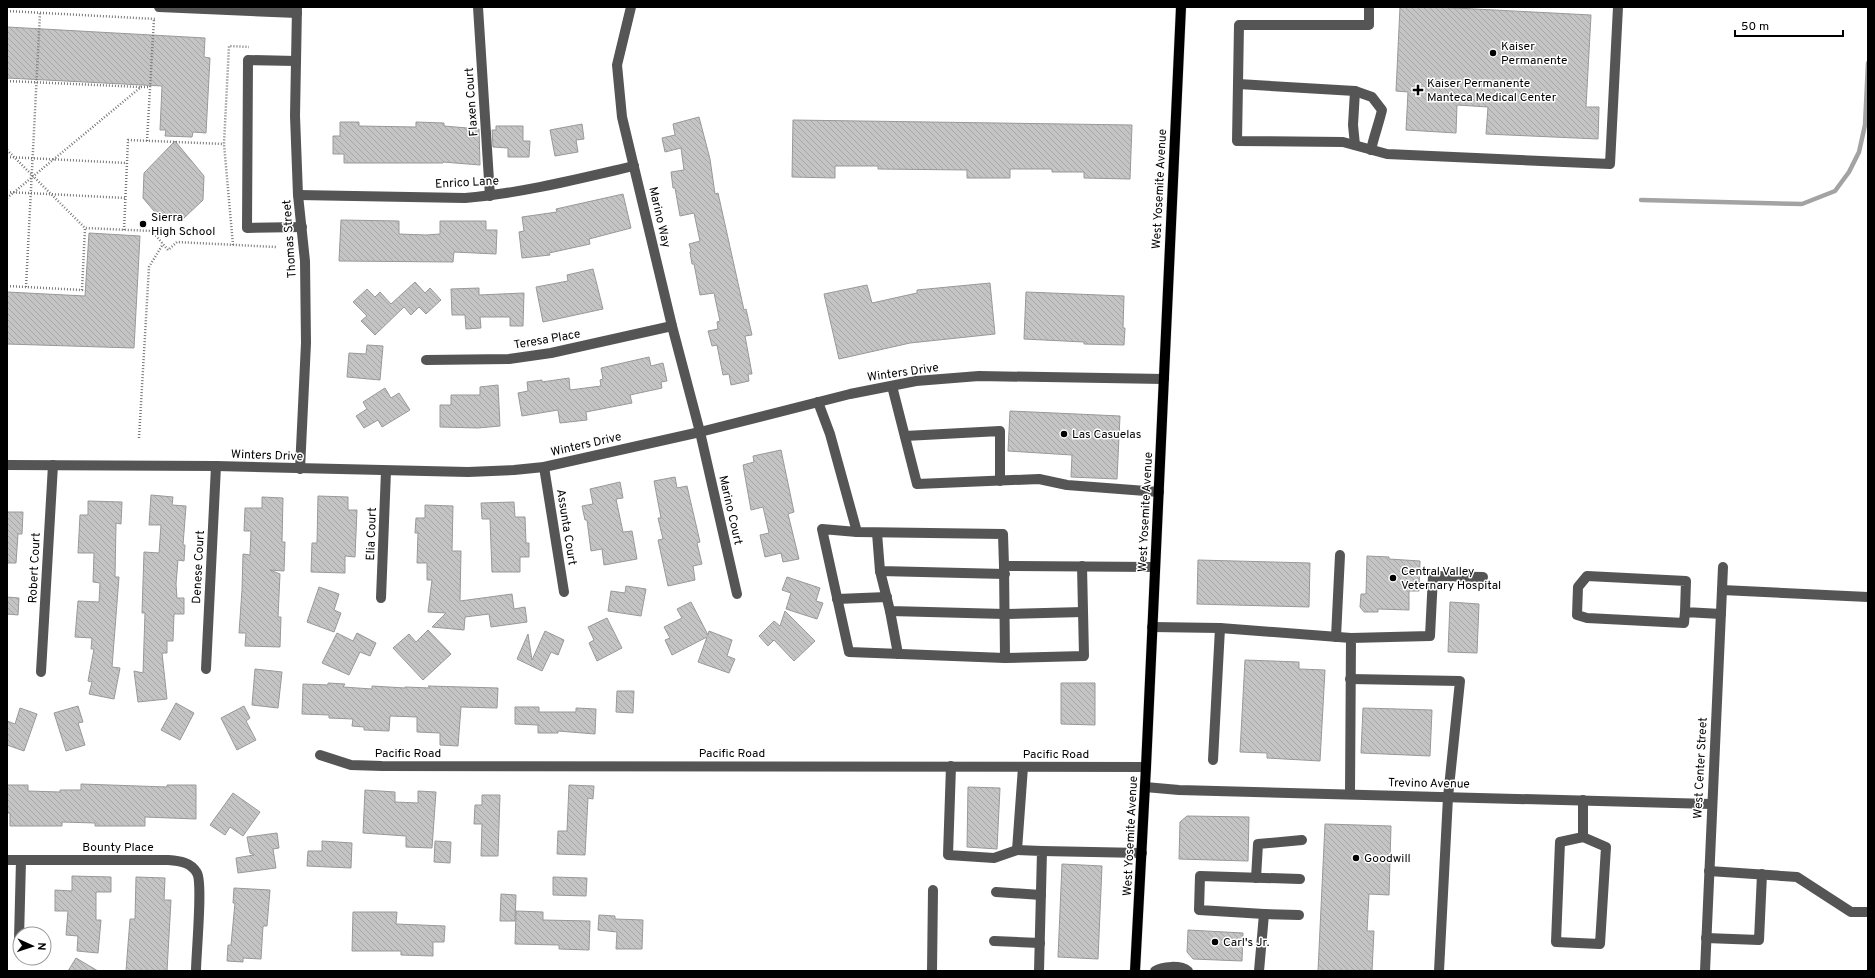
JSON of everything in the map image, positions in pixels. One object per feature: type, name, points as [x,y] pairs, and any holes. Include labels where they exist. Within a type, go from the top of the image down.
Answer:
[{"type":"main road","name":"West Yosemite Avenue","points":[[1135,971],[1142,853],[1181,7]]},
{"type":"street","points":[[159,7],[297,10]]},
{"type":"street","name":"Flaxen Court","points":[[478,7],[490,196]]},
{"type":"street","name":"Marino Way","points":[[631,7],[617,66],[622,118],[672,326],[700,432]]},
{"type":"street","points":[[1369,7],[1369,25],[1239,25],[1237,142],[1343,142],[1388,154],[1610,164],[1618,7]]},
{"type":"street","name":"Thomas Street","points":[[297,10],[295,116],[298,195],[305,261],[306,343],[300,469]]},
{"type":"street","points":[[296,60],[248,60],[247,228],[302,228]]},
{"type":"street","points":[[1238,84],[1355,91],[1372,96],[1382,110],[1380,121],[1374,133],[1371,150]]},
{"type":"street","points":[[1355,91],[1353,125],[1356,145]]},
{"type":"street","name":"Enrico Lane","points":[[298,195],[465,198],[490,196],[556,184],[634,166]]},
{"type":"street","name":"Teresa Place","points":[[426,360],[508,359],[551,353],[672,326]]},
{"type":"street","name":"Winters Drive","points":[[7,464],[216,466],[468,472],[544,467],[700,432],[818,402],[916,381],[979,376],[1164,379]]},
{"type":"street","points":[[892,386],[917,484],[1039,479],[1067,485],[1158,492]]},
{"type":"street","points":[[818,402],[830,434],[857,532]]},
{"type":"street","points":[[905,436],[1000,431],[1000,480]]},
{"type":"street","name":"Marino Court","points":[[700,432],[737,594]]},
{"type":"street","name":"Robert Court","points":[[41,672],[53,465]]},
{"type":"street","name":"Denese Court","points":[[206,669],[216,466]]},
{"type":"street","name":"Assunta Court","points":[[544,467],[564,592]]},
{"type":"street","name":"Elia Court","points":[[381,598],[386,471]]},
{"type":"street","points":[[1005,658],[1003,534],[877,533],[822,529],[849,652],[1005,658],[1084,656],[1082,566]]},
{"type":"street","points":[[877,533],[880,572],[887,597],[898,654]]},
{"type":"street","points":[[1336,637],[1340,555]]},
{"type":"street","points":[[880,572],[1004,570],[1082,566],[1155,567]]},
{"type":"street","name":"West Center Street","points":[[1705,971],[1723,567]]},
{"type":"street","points":[[1152,627],[1220,628],[1351,638],[1430,636],[1433,576],[1483,577]]},
{"type":"street","points":[[1587,576],[1686,582],[1685,612],[1684,623],[1587,618],[1577,615],[1578,587],[1587,576]]},
{"type":"street","points":[[1722,590],[1868,597]]},
{"type":"street","points":[[837,599],[887,597]]},
{"type":"street","points":[[890,611],[1005,614],[1083,612]]},
{"type":"street","points":[[1685,612],[1721,614]]},
{"type":"street","points":[[1213,760],[1220,628]]},
{"type":"street","points":[[1350,794],[1351,638]]},
{"type":"street","points":[[1350,679],[1460,681],[1448,796],[1439,971]]},
{"type":"street","name":"Pacific Road","points":[[320,755],[333,760],[359,765],[1146,767]]},
{"type":"street","points":[[951,766],[948,855],[994,858],[1017,850],[1142,853]]},
{"type":"street","points":[[1017,850],[1022,767]]},
{"type":"street","name":"Trevino Avenue","points":[[1145,787],[1179,790],[1712,804]]},
{"type":"street","points":[[1583,800],[1583,837]]},
{"type":"street","points":[[1583,837],[1606,847],[1600,944],[1556,942],[1560,842],[1583,837]]},
{"type":"street","points":[[1256,878],[1258,844],[1302,840]]},
{"type":"street","points":[[1039,971],[1042,851]]},
{"type":"street","name":"Bounty Place","points":[[7,860],[168,860],[189,864],[198,873],[199,901],[196,971]]},
{"type":"street","points":[[19,926],[21,860]]},
{"type":"street","points":[[1709,871],[1797,877],[1851,912],[1868,912]]},
{"type":"street","points":[[1706,938],[1759,940],[1762,874]]},
{"type":"street","points":[[1298,915],[1199,910],[1200,876],[1300,879]]},
{"type":"street","points":[[932,971],[933,890]]},
{"type":"street","points":[[996,892],[1041,894]]},
{"type":"street","points":[[1259,971],[1264,914]]},
{"type":"street","points":[[994,941],[1040,943]]},
{"type":"street","points":[[1155,971],[1160,968],[1184,968],[1188,971]]},
{"type":"path","points":[[7,11],[162,19]]},
{"type":"path","points":[[26,287],[40,13]]},
{"type":"path","points":[[147,141],[154,19]]},
{"type":"path","points":[[233,245],[224,144],[229,46],[251,47]]},
{"type":"path","points":[[7,81],[150,87]]},
{"type":"path","points":[[7,198],[141,87]]},
{"type":"path","points":[[124,230],[128,140],[224,144]]},
{"type":"path","points":[[7,150],[85,228],[152,231],[168,250],[177,242],[276,247]]},
{"type":"path","points":[[7,157],[127,163]]},
{"type":"path","points":[[7,192],[126,198]]},
{"type":"path","points":[[7,286],[82,290],[85,228]]},
{"type":"path","points":[[139,438],[149,267],[163,244]]},
{"type":"building","name":"Kaiser Permanente","points":[[1400,7],[1436,7],[1591,15],[1586,107],[1599,107],[1598,139],[1486,134],[1488,107],[1457,105],[1456,133],[1406,130],[1408,92],[1396,91]]},
{"type":"building","points":[[7,27],[205,38],[204,57],[210,58],[206,133],[193,132],[192,137],[165,136],[166,130],[160,130],[162,86],[7,78]]},
{"type":"building","points":[[699,117],[710,159],[715,194],[718,193],[744,310],[746,309],[752,335],[745,336],[752,374],[748,374],[749,381],[731,385],[729,374],[723,375],[717,345],[712,346],[708,331],[718,329],[717,322],[720,321],[714,293],[700,295],[694,264],[692,264],[689,244],[700,241],[694,213],[680,216],[675,188],[673,188],[671,172],[684,170],[681,148],[665,152],[662,138],[675,135],[673,124]]},
{"type":"building","points":[[793,120],[1132,125],[1130,179],[1084,178],[1084,172],[1052,172],[1052,169],[1010,169],[1010,178],[967,178],[967,170],[878,169],[878,166],[835,166],[835,178],[792,177]]},
{"type":"building","points":[[340,122],[359,122],[359,126],[416,127],[416,122],[444,123],[444,126],[479,129],[480,165],[443,162],[344,163],[344,154],[333,154],[333,136],[340,136]]},
{"type":"building","points":[[582,124],[584,139],[576,140],[578,152],[555,156],[550,130]]},
{"type":"building","points":[[496,126],[523,126],[523,141],[530,141],[529,157],[508,157],[508,148],[493,147],[492,130],[496,130]]},
{"type":"building","points":[[175,141],[204,176],[203,200],[184,218],[159,217],[143,198],[144,173]]},
{"type":"building","points":[[623,194],[631,228],[589,239],[590,244],[549,253],[550,255],[522,258],[519,232],[524,231],[522,217],[557,212],[556,209]]},
{"type":"building","points":[[341,220],[399,221],[399,234],[426,235],[440,234],[440,221],[486,221],[486,230],[497,230],[496,254],[454,252],[453,262],[339,261]]},
{"type":"building","points":[[89,233],[140,236],[134,348],[7,344],[7,292],[85,296]]},
{"type":"building","points":[[593,269],[603,309],[543,322],[536,287],[568,281],[567,275]]},
{"type":"building","points":[[415,282],[425,293],[430,288],[441,300],[426,314],[419,307],[411,315],[404,307],[375,335],[361,321],[367,316],[353,302],[367,289],[375,297],[380,292],[391,304]]},
{"type":"building","points":[[990,283],[995,334],[910,343],[839,359],[824,294],[867,285],[872,303],[917,293],[917,290]]},
{"type":"building","points":[[479,288],[479,295],[524,293],[523,326],[510,326],[510,317],[480,317],[481,328],[466,329],[465,315],[452,315],[451,289]]},
{"type":"building","points":[[1026,292],[1124,296],[1124,345],[1084,344],[1084,342],[1024,339]]},
{"type":"building","points":[[367,345],[383,346],[380,380],[347,377],[349,353],[366,354]]},
{"type":"building","points":[[649,357],[651,366],[663,363],[667,381],[661,382],[662,388],[630,395],[632,403],[586,412],[587,420],[560,423],[558,410],[522,416],[518,393],[528,391],[527,382],[542,380],[542,382],[569,378],[570,390],[601,386],[600,380],[603,379],[601,368]]},
{"type":"building","points":[[498,385],[500,426],[478,428],[440,427],[440,405],[451,405],[451,395],[480,395],[480,387]]},
{"type":"building","points":[[385,388],[391,398],[399,393],[410,410],[382,427],[378,420],[364,428],[356,416],[367,409],[363,402]]},
{"type":"building","name":"Las Casuelas","points":[[1010,411],[1120,416],[1117,479],[1071,477],[1072,455],[1008,451]]},
{"type":"building","points":[[781,450],[794,512],[788,514],[799,559],[783,562],[781,553],[765,557],[760,535],[769,533],[763,507],[751,510],[743,465],[754,462],[753,456]]},
{"type":"building","points":[[675,477],[677,488],[687,486],[700,542],[697,543],[702,564],[693,566],[695,580],[668,586],[658,540],[663,539],[658,518],[661,518],[654,481]]},
{"type":"building","points":[[620,482],[623,498],[616,499],[623,532],[632,531],[637,559],[604,565],[602,549],[591,551],[587,520],[585,520],[582,506],[593,504],[590,489]]},
{"type":"building","points":[[151,495],[173,497],[172,505],[186,506],[183,545],[185,545],[184,561],[178,560],[176,584],[177,598],[184,598],[184,614],[174,614],[173,641],[167,641],[167,653],[162,653],[167,699],[138,702],[134,671],[143,673],[145,613],[142,613],[144,552],[159,553],[161,525],[149,525]]},
{"type":"building","points":[[318,496],[348,497],[348,510],[357,510],[355,557],[345,556],[345,573],[311,572],[312,543],[317,543]]},
{"type":"building","points":[[262,497],[283,498],[282,542],[285,542],[284,571],[270,570],[280,574],[278,617],[281,617],[280,647],[245,646],[246,633],[239,633],[243,554],[250,555],[251,531],[244,531],[245,508],[262,508]]},
{"type":"building","points":[[88,501],[122,502],[121,524],[116,523],[115,577],[119,577],[112,667],[120,668],[114,699],[89,694],[92,682],[88,681],[94,649],[91,649],[92,638],[75,637],[78,601],[99,602],[100,583],[93,582],[94,553],[78,553],[80,515],[88,515]]},
{"type":"building","points":[[514,502],[515,517],[525,517],[526,543],[529,543],[529,557],[520,557],[520,572],[492,572],[490,519],[482,519],[481,503]]},
{"type":"building","points":[[425,505],[453,506],[452,551],[461,551],[460,601],[512,594],[514,609],[525,607],[527,622],[491,627],[489,614],[465,617],[464,630],[432,627],[446,613],[428,612],[432,580],[427,580],[427,563],[417,563],[418,533],[415,533],[416,518],[425,518]]},
{"type":"building","points":[[7,512],[23,512],[22,534],[18,534],[16,563],[7,563]]},
{"type":"building","name":"Central Valley Veternary Hospital","points":[[1367,556],[1420,561],[1419,591],[1409,591],[1409,610],[1378,609],[1378,612],[1364,612],[1360,607],[1361,594],[1366,594]]},
{"type":"building","points":[[1198,560],[1310,563],[1309,607],[1197,604]]},
{"type":"building","points":[[787,577],[820,588],[816,601],[823,603],[817,619],[786,609],[791,593],[782,590]]},
{"type":"building","points":[[626,586],[646,589],[641,616],[608,611],[611,591],[625,593]]},
{"type":"building","points":[[319,587],[339,594],[334,610],[341,613],[334,632],[307,622]]},
{"type":"building","points":[[7,597],[19,598],[18,615],[7,614]]},
{"type":"building","points":[[691,602],[708,635],[709,631],[732,640],[727,656],[735,659],[729,673],[698,662],[707,637],[672,655],[665,640],[670,638],[664,627],[682,618],[677,609]]},
{"type":"building","points":[[1450,602],[1479,604],[1477,653],[1448,652]]},
{"type":"building","points":[[785,611],[815,641],[794,661],[774,640],[768,646],[759,636],[774,621],[780,626]]},
{"type":"building","points":[[607,618],[622,648],[597,661],[589,643],[594,640],[588,627]]},
{"type":"building","points":[[428,630],[451,654],[423,680],[393,648],[409,634],[416,642]]},
{"type":"building","points":[[545,631],[564,640],[558,655],[551,652],[542,671],[517,659],[528,634],[532,660]]},
{"type":"building","points":[[337,633],[353,641],[357,633],[376,643],[370,656],[360,652],[349,675],[322,663]]},
{"type":"building","points":[[1245,660],[1299,662],[1299,669],[1325,670],[1320,761],[1267,758],[1267,753],[1240,752]]},
{"type":"building","points":[[255,669],[282,672],[278,708],[252,705]]},
{"type":"building","points":[[328,683],[345,684],[343,687],[372,689],[372,686],[405,688],[430,688],[428,686],[498,688],[497,708],[461,707],[458,746],[440,745],[440,733],[417,732],[417,717],[390,716],[389,731],[364,730],[364,727],[352,726],[353,719],[329,718],[329,715],[302,714],[303,684],[328,685]]},
{"type":"building","points":[[1061,683],[1095,683],[1095,725],[1061,724]]},
{"type":"building","points":[[617,691],[634,691],[633,713],[616,712]]},
{"type":"building","points":[[176,703],[194,713],[180,740],[161,730]]},
{"type":"building","points":[[78,706],[83,722],[78,723],[85,745],[66,751],[54,713]]},
{"type":"building","points":[[244,706],[250,718],[246,721],[256,740],[237,750],[221,718]]},
{"type":"building","points":[[515,707],[539,707],[539,712],[576,712],[576,708],[596,709],[595,734],[558,731],[558,733],[538,733],[538,725],[515,724]]},
{"type":"building","points":[[20,708],[37,714],[24,751],[7,745],[7,721],[15,724]]},
{"type":"building","points":[[1363,708],[1432,710],[1430,756],[1361,753]]},
{"type":"building","points":[[81,784],[167,787],[167,785],[196,785],[196,819],[145,817],[145,826],[95,826],[95,823],[62,822],[62,826],[10,826],[10,813],[7,813],[7,785],[28,785],[28,791],[60,792],[60,790],[81,790]]},
{"type":"building","points":[[569,785],[594,786],[593,799],[588,798],[585,855],[557,854],[558,831],[567,831]]},
{"type":"building","points":[[968,787],[1000,788],[997,849],[967,847]]},
{"type":"building","points":[[365,790],[395,792],[395,802],[418,803],[418,791],[436,792],[432,848],[406,847],[406,836],[363,833]]},
{"type":"building","points":[[233,793],[260,812],[243,836],[230,827],[225,835],[210,825]]},
{"type":"building","points":[[482,795],[500,795],[498,856],[481,856],[482,824],[474,824],[475,805],[482,805]]},
{"type":"building","points":[[1187,816],[1249,817],[1248,861],[1179,859],[1180,822]]},
{"type":"building","points":[[1325,824],[1391,826],[1389,895],[1369,894],[1367,931],[1374,931],[1372,971],[1318,971]]},
{"type":"building","points":[[277,833],[279,848],[273,849],[276,868],[238,873],[236,858],[254,855],[250,853],[247,837]]},
{"type":"building","points":[[322,841],[352,843],[351,868],[307,866],[308,851],[322,851]]},
{"type":"building","points":[[435,841],[451,842],[450,863],[434,862]]},
{"type":"building","points":[[1062,864],[1102,866],[1098,959],[1058,957]]},
{"type":"building","points":[[72,876],[111,877],[111,892],[96,892],[96,920],[101,920],[98,953],[77,951],[78,936],[66,935],[68,911],[55,911],[55,890],[72,891]]},
{"type":"building","points":[[136,877],[165,878],[164,900],[171,900],[167,971],[126,971],[130,919],[135,919]]},
{"type":"building","points":[[553,877],[587,878],[586,896],[553,895]]},
{"type":"building","points":[[234,888],[270,890],[267,926],[263,926],[261,959],[243,958],[243,962],[227,961],[228,945],[231,945],[235,903],[233,903]]},
{"type":"building","points":[[501,894],[516,895],[515,921],[500,921]]},
{"type":"building","points":[[516,911],[543,912],[543,920],[590,921],[589,950],[559,949],[559,945],[515,944]]},
{"type":"building","points":[[353,912],[397,912],[396,924],[445,926],[444,942],[433,942],[433,956],[401,955],[401,951],[352,951]]},
{"type":"building","points":[[599,915],[615,916],[615,919],[643,920],[642,949],[616,949],[617,932],[598,930]]},
{"type":"building","name":"Carl's Jr.","points":[[1188,930],[1243,933],[1242,961],[1193,959],[1187,952]]},
{"type":"building","points":[[76,958],[98,971],[68,971]]},
{"type":"waterway","points":[[1641,200],[1802,204],[1835,191],[1849,172],[1859,152],[1865,125],[1868,63]]},
{"type":"place","name":"Kaiser Permanente","points":[[1493,53]]},
{"type":"place","name":"Kaiser Permanente Manteca Medical Center","points":[[1418,90]]},
{"type":"place","name":"Sierra High School","points":[[143,224]]},
{"type":"place","name":"Las Casuelas","points":[[1064,434]]},
{"type":"place","name":"Central Valley Veternary Hospital","points":[[1393,578]]},
{"type":"place","name":"Goodwill","points":[[1356,858]]},
{"type":"place","name":"Carl's Jr.","points":[[1215,942]]}]
